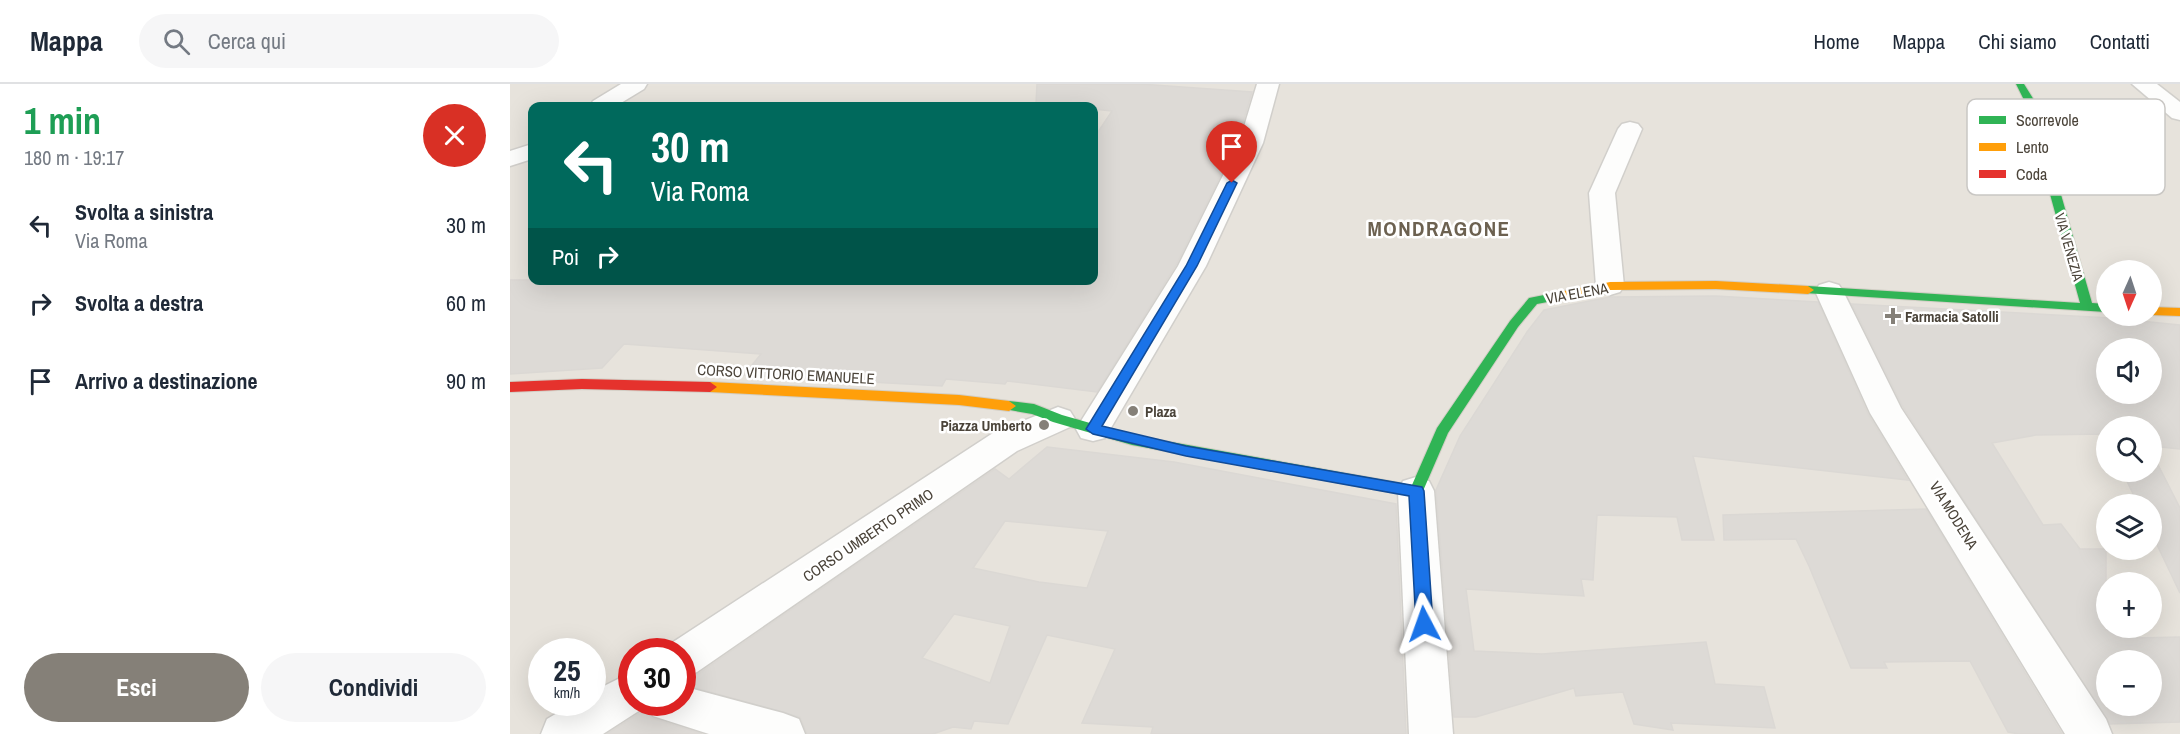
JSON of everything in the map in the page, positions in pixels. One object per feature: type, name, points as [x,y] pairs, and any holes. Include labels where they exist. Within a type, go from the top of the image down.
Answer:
[{"type":"street","points":[[607,102],[636,84]]},
{"type":"street","points":[[1093,429],[1192,266],[1251,143],[1268,84]]},
{"type":"street","name":"VIA VENEZIA","points":[[2020,84],[2028,99]]},
{"type":"street","points":[[2143,84],[2162,99]]},
{"type":"street","points":[[2165,101],[2180,113]]},
{"type":"street","points":[[1610,286],[1602,193],[1630,129]]},
{"type":"street","points":[[510,159],[528,152]]},
{"type":"street","name":"VIA VENEZIA","points":[[2056,195],[2087,307]]},
{"type":"street","name":"VIA ELENA","points":[[1431,734],[1416,491],[1442,432],[1514,324],[1533,301],[1610,286],[1716,285],[2096,307]]},
{"type":"street","name":"VIA MODENA","points":[[1829,291],[1887,413],[1966,534],[2090,734]]},
{"type":"street","points":[[2162,311],[2180,312]]},
{"type":"street","name":"CORSO VITTORIO EMANUELE","points":[[510,387],[594,384],[819,391],[959,400],[1034,409],[1093,429],[1186,451],[1416,491]]},
{"type":"street","name":"CORSO UMBERTO PRIMO","points":[[696,650],[1005,442],[1058,419]]},
{"type":"street","points":[[563,734],[618,701]]},
{"type":"street","points":[[696,710],[783,734]]},
{"type":"shaded area","points":[[510,84],[2180,84],[2180,734],[510,734]]},
{"type":"building","points":[[1037,84],[1140,84],[1252,92],[1237,142],[1176,265],[1097,392],[1007,381],[1005,384],[946,379],[942,386],[744,375],[761,354],[624,344],[602,368],[510,374],[510,280],[528,280],[528,285],[1098,285],[1098,132],[1112,111],[1098,109],[1098,102],[1036,102]]},
{"type":"building","points":[[1716,296],[1818,302],[1868,414],[1908,480],[1693,456],[1714,540],[1682,540],[1677,517],[1597,515],[1593,580],[1581,579],[1584,596],[1466,589],[1474,651],[1542,654],[1706,642],[1715,684],[1764,687],[1775,728],[1671,723],[1673,730],[1634,724],[1623,692],[1576,696],[1574,688],[1476,717],[1454,717],[1436,490],[1460,436],[1527,332],[1544,310],[1610,297]]},
{"type":"building","points":[[1852,304],[2096,317],[2096,326],[2162,326],[2162,323],[2180,325],[2180,449],[2162,447],[2162,416],[2096,416],[2096,434],[2036,435],[1992,443],[2043,525],[2061,524],[2080,549],[2096,549],[2096,560],[2106,560],[2106,572],[2096,572],[2096,638],[2180,637],[2180,722],[2110,724],[2105,716],[2162,716],[2162,650],[2096,650],[2096,703],[1903,407]]},
{"type":"building","points":[[1047,447],[1174,462],[1396,504],[1406,734],[1151,734],[1153,727],[1082,723],[1115,649],[1047,635],[1008,724],[974,721],[971,729],[953,727],[933,734],[807,734],[800,717],[696,688],[696,675],[995,469],[1009,479]],"holes":[[[1005,521],[1108,531],[1087,588],[1039,582],[973,568]],[[954,614],[1010,626],[990,683],[922,658]]]},
{"type":"building","points":[[2162,473],[2180,508],[2180,593],[2162,555],[2162,494],[2133,494],[2127,482],[2162,482]]},
{"type":"building","points":[[1926,509],[2062,734],[2008,732],[1970,661],[1884,662],[1887,668],[1851,668],[1796,539],[1724,540],[1723,515]]},
{"type":"building","points":[[635,716],[651,716],[702,734],[607,734]]},
{"type":"traffic: fast","points":[[2020,84],[2028,99]]},
{"type":"traffic: fast","points":[[2056,195],[2087,307]]},
{"type":"traffic: fast","points":[[1808,290],[2096,307]]},
{"type":"traffic: fast","points":[[1009,406],[1034,409],[1058,419],[1132,440],[1416,491],[1442,432],[1514,324],[1533,301],[1554,297]]},
{"type":"traffic: slow","points":[[1554,297],[1610,286],[1716,285],[1808,290]]},
{"type":"traffic: slow","points":[[2162,311],[2180,312]]},
{"type":"traffic: slow","points":[[710,387],[959,400],[1009,406]]},
{"type":"traffic: jam","points":[[510,387],[582,384],[710,387]]},
{"type":"place","name":"Farmacia Satolli","points":[[1893,316]]},
{"type":"place","name":"Plaza","points":[[1133,411]]},
{"type":"place","name":"Piazza Umberto","points":[[1044,425]]},
{"type":"district","name":"MONDRAGONE","points":[[1439,228]]},
{"type":"route","points":[[1232,183],[1192,266],[1093,429],[1186,451],[1416,491],[1424,624]]}]
